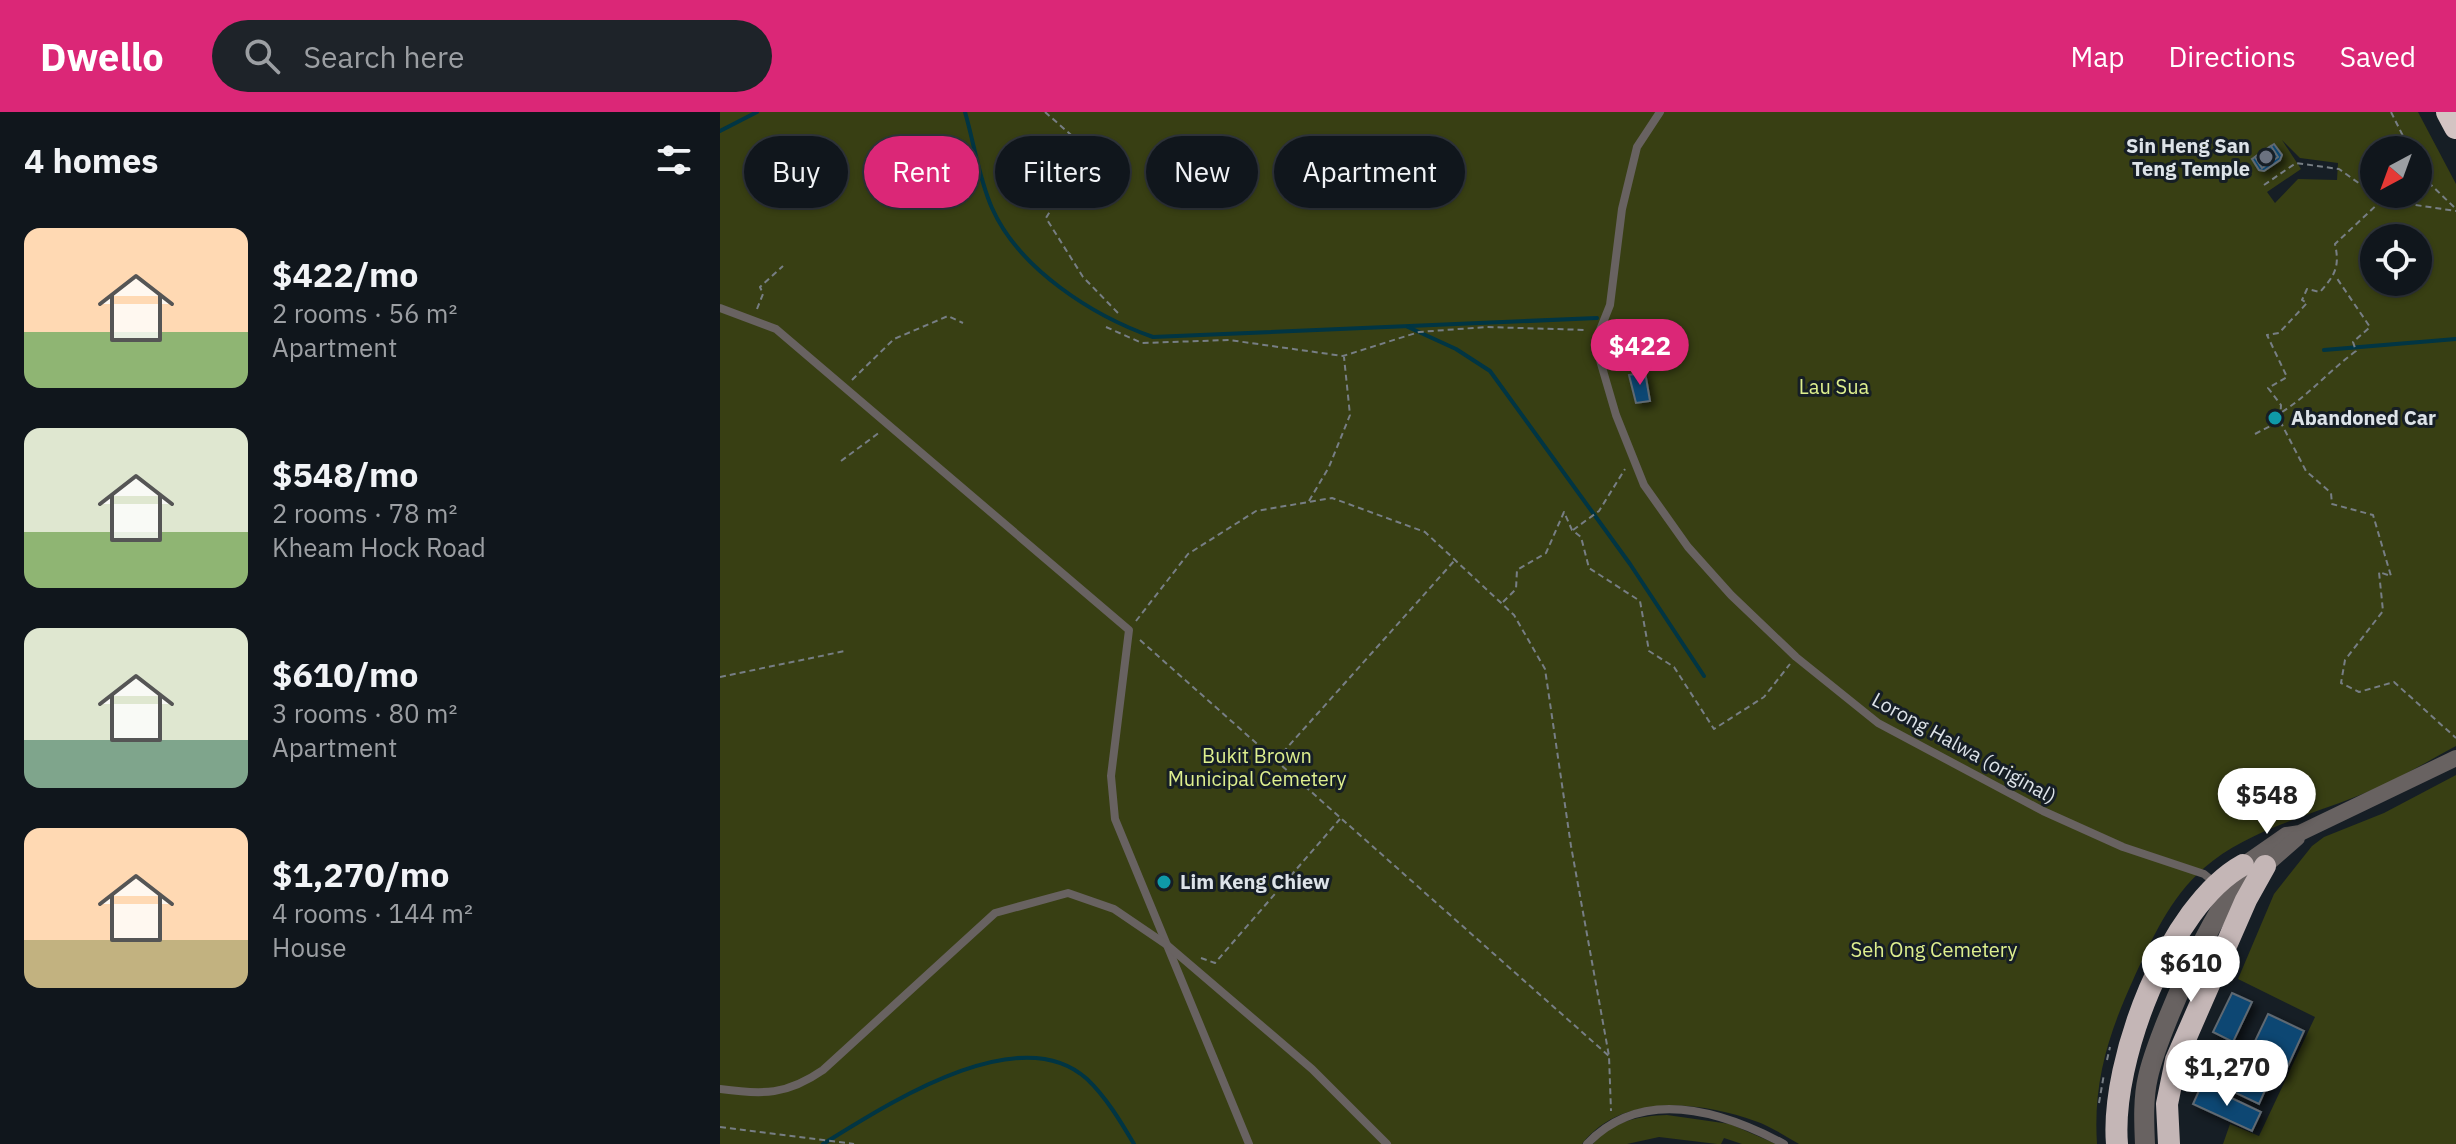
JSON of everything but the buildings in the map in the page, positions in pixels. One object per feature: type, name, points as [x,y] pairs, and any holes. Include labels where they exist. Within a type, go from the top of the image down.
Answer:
[{"type":"highway","points":[[2448,112],[2456,127]]},
{"type":"highway","points":[[2117,1144],[2116,1116],[2123,1060],[2168,955],[2187,920],[2215,883],[2254,865]]},
{"type":"highway","points":[[2169,1144],[2167,1104],[2176,1060],[2246,900],[2254,865]]},
{"type":"street","points":[[2136,1144],[2138,1087],[2158,1023],[2201,928],[2254,865],[2300,833],[2456,758]]},
{"type":"street","points":[[2145,1144],[2148,1078],[2157,1048],[2206,937],[2224,904],[2254,865]]},
{"type":"lane","name":"Lorong Halwa (original)","points":[[1660,112],[1637,147],[1622,209],[1610,305],[1600,330],[1597,350],[1632,458],[1644,485],[1688,547],[1731,595],[1796,657],[1878,723],[2043,811],[2123,847],[2204,874],[2215,883]]},
{"type":"lane","points":[[720,308],[753,317],[776,329],[1129,630],[1111,776],[1115,819],[1249,1144]]},
{"type":"lane","points":[[720,1089],[776,1092],[800,1086],[823,1070],[995,913],[1068,893],[1114,909],[1167,945],[1312,1069],[1387,1144]]},
{"type":"lane","points":[[1587,1144],[1612,1121],[1657,1110],[1687,1111],[1736,1121],[1784,1144]]},
{"type":"path","points":[[1045,112],[1087,149],[1046,218],[1083,277],[1118,313]]},
{"type":"path","points":[[2391,112],[2403,136]]},
{"type":"path","points":[[2264,185],[2296,163],[2339,169],[2360,184]]},
{"type":"path","points":[[2432,186],[2456,210]]},
{"type":"path","points":[[2432,207],[2456,210]]},
{"type":"path","points":[[2373,208],[2335,244],[2339,264],[2335,276],[2320,292],[2307,289],[2302,300],[2307,303],[2279,333],[2267,335],[2287,377],[2268,388],[2281,405],[2280,421],[2306,471],[2331,493],[2332,504],[2373,515],[2391,576],[2379,572],[2383,611],[2345,660],[2341,683],[2359,692],[2394,682],[2456,738]]},
{"type":"path","points":[[753,317],[763,294],[760,287],[783,266]]},
{"type":"path","points":[[2281,412],[2313,392],[2328,372],[2356,351],[2353,342],[2370,327],[2358,305],[2335,276]]},
{"type":"path","points":[[846,386],[894,339],[948,316],[963,323]]},
{"type":"path","points":[[1106,327],[1142,343],[1229,340],[1343,356],[1419,332],[1486,327],[1600,330]]},
{"type":"path","points":[[1309,501],[1329,467],[1350,415],[1343,356]]},
{"type":"path","points":[[2255,434],[2280,421]]},
{"type":"path","points":[[841,461],[890,424]]},
{"type":"path","points":[[1572,530],[1599,511],[1632,458]]},
{"type":"path","points":[[1609,1056],[1129,630],[1188,554],[1256,511],[1332,498],[1425,532],[1514,615],[1545,669],[1571,846],[1609,1056],[1612,1121]]},
{"type":"path","points":[[1502,604],[1516,589],[1517,570],[1546,553],[1564,512],[1572,530],[1581,537],[1589,568],[1640,601],[1649,651],[1674,667],[1714,729],[1764,697],[1796,657]]},
{"type":"path","points":[[1275,761],[1455,560]]},
{"type":"path","points":[[720,677],[845,651]]},
{"type":"path","points":[[1167,945],[1215,963],[1340,819]]},
{"type":"path","points":[[720,1127],[854,1144]]},
{"type":"green space","points":[[720,112],[2418,112],[2431,136],[2360,136],[2360,208],[2432,208],[2432,139],[2456,184],[2456,746],[2381,786],[2241,843],[2222,854],[2192,880],[2171,906],[2155,935],[2116,1020],[2100,1080],[2097,1144],[1799,1144],[1755,1121],[1733,1114],[1686,1106],[1662,1106],[1618,1116],[1598,1128],[1582,1144],[720,1144]],"holes":[[[2282,140],[2300,158],[2338,163],[2337,180],[2298,179],[2275,203],[2267,192],[2301,169]]]},
{"type":"green space","points":[[2456,775],[2456,1144],[2223,1144],[2230,1124],[2259,1136],[2315,1017],[2238,979],[2274,894],[2312,846],[2324,837],[2384,813]]},
{"type":"green space","points":[[1667,1115],[1730,1124],[1776,1144],[1742,1144],[1724,1138],[1721,1144],[1717,1144],[1659,1137],[1627,1144],[1593,1144],[1600,1136],[1627,1121]]},
{"type":"waterway","points":[[720,131],[757,112]]},
{"type":"waterway","points":[[965,112],[987,197],[1004,230],[1020,251],[1060,288],[1083,303],[1106,317],[1153,337],[1597,318]]},
{"type":"waterway","points":[[1408,327],[1456,349],[1490,371],[1630,564],[1704,676]]},
{"type":"waterway","points":[[2324,350],[2456,339]]},
{"type":"waterway","points":[[823,1144],[916,1090],[953,1074],[990,1062],[1026,1058],[1059,1062],[1087,1079],[1107,1102],[1134,1144]]},
{"type":"place","name":"Sin Heng San Teng Temple","points":[[2266,157]]},
{"type":"place","name":"Abandoned Car","points":[[2275,418]]},
{"type":"place","name":"Lim Keng Chiew","points":[[1164,882]]},
{"type":"park label","name":"Lau Sua","points":[[1834,387]]},
{"type":"park label","name":"Bukit Brown Municipal Cemetery","points":[[1257,768]]},
{"type":"park label","name":"Seh Ong Cemetery","points":[[1934,950]]}]
